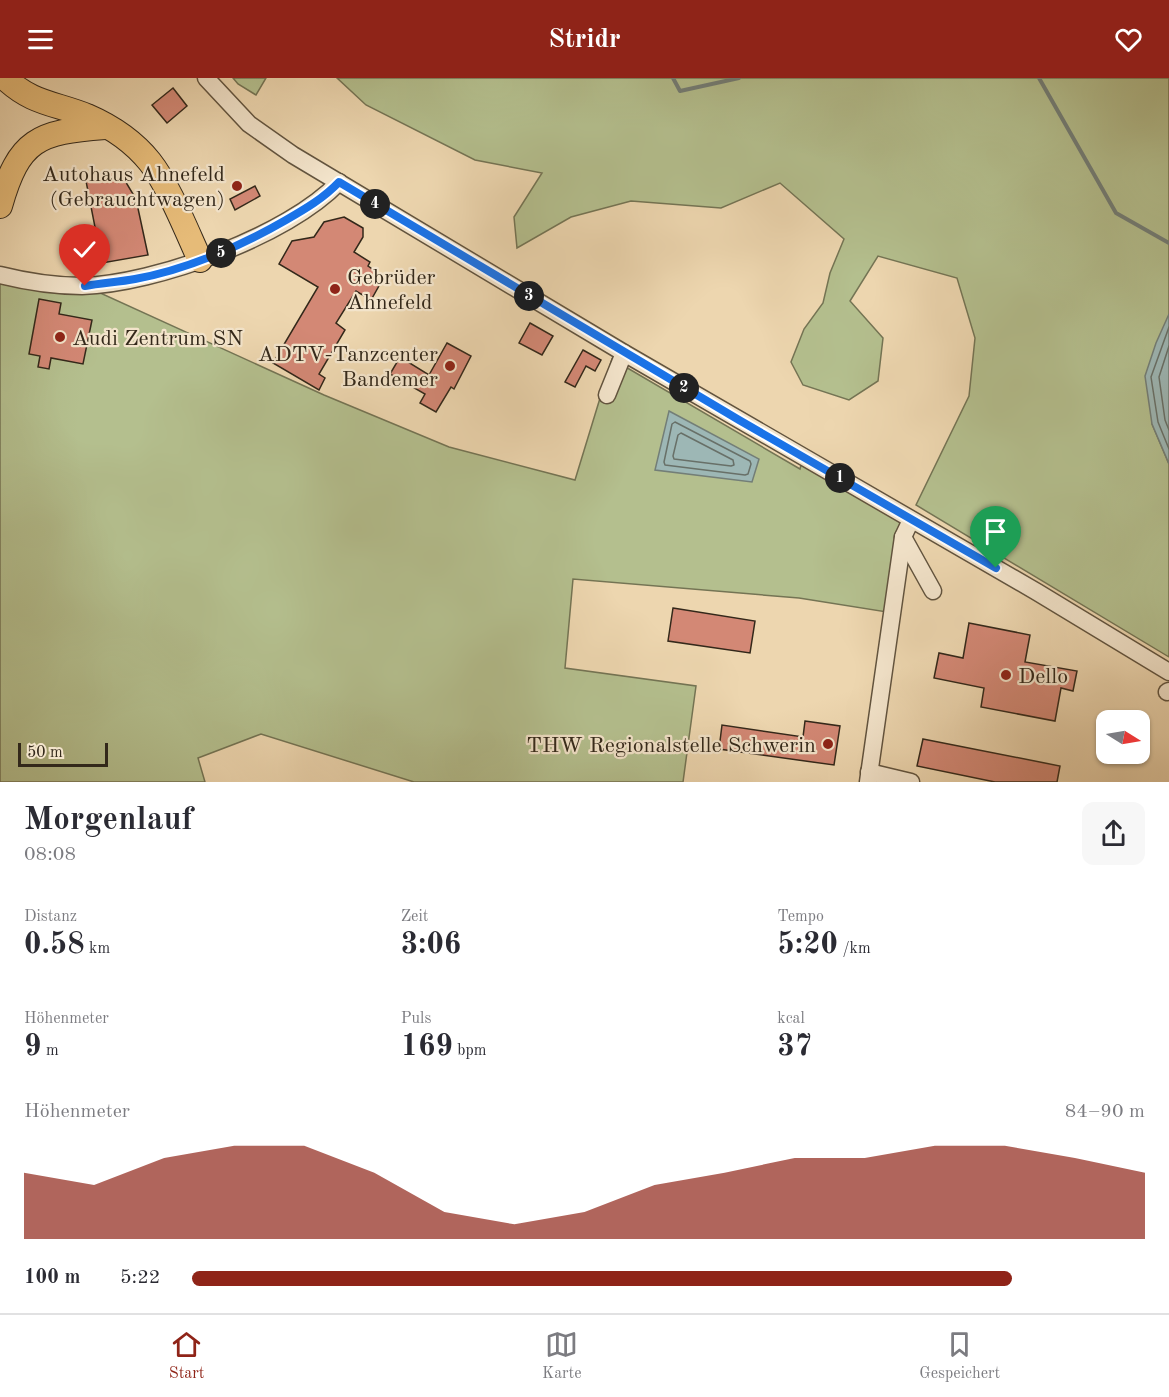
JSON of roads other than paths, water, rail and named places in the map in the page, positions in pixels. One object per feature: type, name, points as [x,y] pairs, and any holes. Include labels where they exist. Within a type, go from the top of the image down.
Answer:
[{"type":"highway","points":[[5,78],[16,89],[33,99],[87,116],[128,140],[151,163],[200,260]]},
{"type":"highway","points":[[0,206],[7,183],[20,157],[39,139],[65,130],[107,127]]},
{"type":"street","points":[[206,78],[249,124],[293,155],[847,488],[911,520],[1037,592],[1169,672]]},
{"type":"street","points":[[0,275],[52,285],[85,286],[137,279],[200,260],[264,233],[307,208],[339,182]]},
{"type":"street","points":[[607,394],[624,353]]},
{"type":"street","points":[[911,520],[903,537],[869,777],[911,782]]},
{"type":"street","points":[[903,537],[933,591]]},
{"type":"water","points":[[1169,314],[1169,464],[1152,424],[1145,376]]},
{"type":"water","points":[[669,411],[759,459],[752,482],[655,470]]},
{"type":"waterway","points":[[673,78],[680,91],[739,78]]},
{"type":"waterway","points":[[1039,78],[1116,213],[1169,243]]},
{"type":"place","name":"Autohaus Ahnefeld (Gebrauchtwagen)","points":[[237,186]]},
{"type":"place","name":"Gebrüder Ahnefeld","points":[[335,289]]},
{"type":"place","name":"Audi Zentrum SN","points":[[60,337]]},
{"type":"place","name":"ADTV-Tanzcenter Bandemer","points":[[450,366]]},
{"type":"place","name":"Dello","points":[[1006,675]]},
{"type":"place","name":"THW Regionalstelle Schwerin","points":[[828,744]]}]
